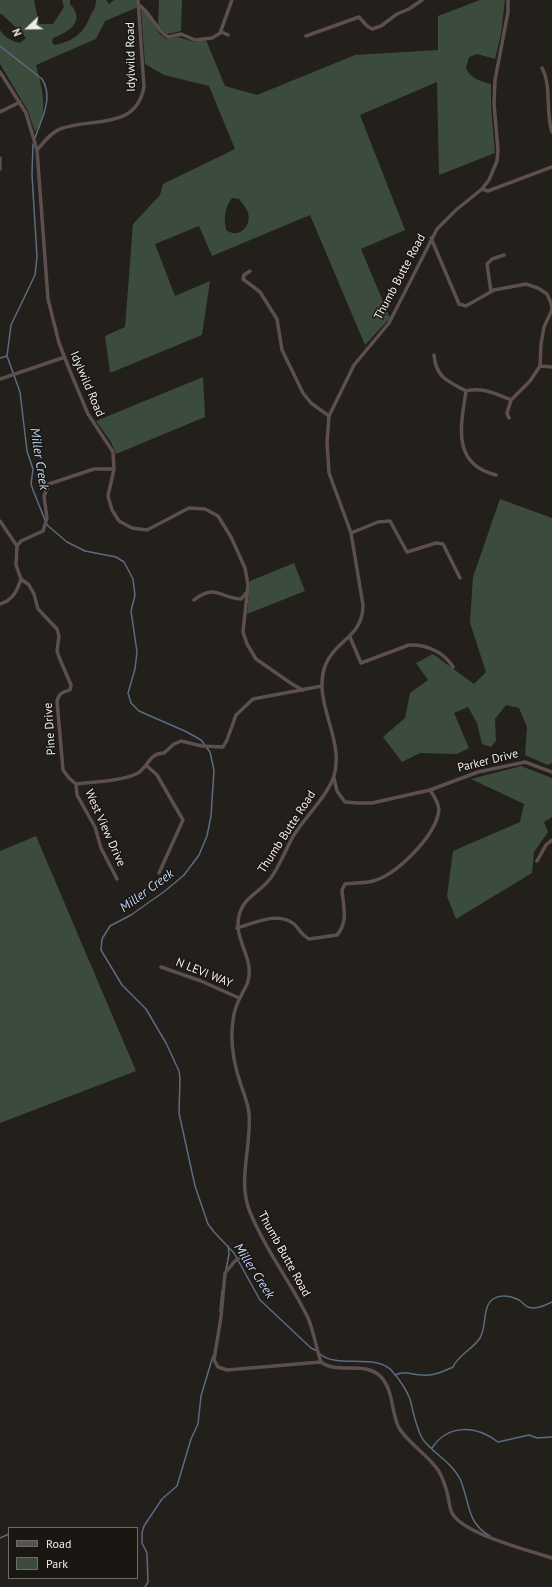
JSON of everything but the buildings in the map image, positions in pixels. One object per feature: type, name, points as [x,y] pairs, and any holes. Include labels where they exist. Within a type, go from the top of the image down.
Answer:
[{"type":"street","name":"Idylwild Road","points":[[138,0],[144,87],[142,98],[135,109],[122,117],[60,129],[50,135],[37,150],[48,299],[65,357],[88,414],[113,452],[114,469],[108,496],[112,510],[119,521],[132,528],[146,530],[189,508],[205,509],[218,516],[231,537],[245,568],[247,592],[243,632],[247,644],[256,659],[277,675],[303,690]]},
{"type":"street","points":[[139,5],[147,11],[162,34],[168,37],[181,34],[195,40],[212,38],[220,33],[232,0]]},
{"type":"street","points":[[306,36],[359,17],[372,29],[381,26],[397,14],[409,10],[422,0]]},
{"type":"street","name":"Thumb Butte Road","points":[[321,1362],[307,1316],[265,1245],[249,1211],[244,1196],[249,1143],[249,1111],[235,1067],[232,1040],[233,1020],[239,998],[248,981],[249,965],[240,941],[237,921],[243,904],[270,879],[294,836],[334,778],[338,755],[322,686],[324,667],[331,653],[350,637],[359,626],[363,614],[363,604],[351,533],[329,473],[327,442],[329,416],[354,365],[389,323],[431,238],[446,220],[482,189],[489,180],[497,161],[498,150],[494,104],[495,80],[508,12],[508,0]]},
{"type":"street","points":[[220,33],[222,32],[228,35]]},
{"type":"street","points":[[542,68],[548,76],[550,95],[548,119],[552,132]]},
{"type":"street","points":[[0,72],[26,113],[37,150]]},
{"type":"street","points":[[0,112],[20,102]]},
{"type":"street","points":[[0,158],[0,169]]},
{"type":"street","points":[[482,189],[488,191],[552,167]]},
{"type":"street","points":[[431,238],[459,304],[466,306],[472,304],[490,292],[510,286],[526,284],[538,288],[547,294],[551,303],[552,310],[544,327],[540,344],[540,366],[530,381],[511,400],[508,412],[510,418]]},
{"type":"street","points":[[490,292],[487,264],[492,259],[504,255]]},
{"type":"street","points":[[250,271],[244,275],[243,279],[260,292],[277,319],[282,350],[304,394],[311,403],[329,416]]},
{"type":"street","points":[[434,355],[435,365],[439,374],[445,379],[466,391],[475,389],[495,393],[511,400]]},
{"type":"street","points":[[0,379],[65,357]]},
{"type":"street","points":[[540,366],[552,367]]},
{"type":"street","points":[[466,391],[460,430],[461,443],[465,453],[473,464],[489,474],[496,475]]},
{"type":"street","points":[[0,521],[17,546],[21,540],[43,531],[47,518],[44,496],[49,484],[94,469],[114,469]]},
{"type":"street","points":[[351,533],[378,522],[390,521],[407,552],[436,543],[443,544],[460,578]]},
{"type":"street","name":"Pine Drive","points":[[17,546],[16,565],[22,579],[29,585],[34,594],[38,609],[57,629],[60,636],[57,651],[71,685],[70,690],[62,692],[58,696],[57,701],[63,770],[76,784]]},
{"type":"street","points":[[0,604],[7,602],[15,594],[22,579]]},
{"type":"street","points":[[194,600],[203,593],[209,591],[215,591],[235,599],[241,599],[247,592]]},
{"type":"street","points":[[350,637],[361,663],[414,644],[427,647],[438,653],[453,667]]},
{"type":"street","points":[[76,784],[130,776],[139,772],[151,757],[158,753],[164,753],[174,744],[181,741],[202,746],[223,747],[236,716],[253,699],[322,686]]},
{"type":"street","name":"Parker Drive","points":[[334,778],[337,791],[345,802],[357,804],[372,803],[430,790],[478,772],[525,762],[552,772]]},
{"type":"street","points":[[146,765],[157,775],[183,820],[159,873]]},
{"type":"street","name":"West View Drive","points":[[76,784],[77,795],[95,827],[102,848],[117,879]]},
{"type":"street","points":[[237,928],[273,918],[281,918],[295,924],[301,934],[309,939],[338,935],[343,928],[345,912],[342,890],[345,884],[372,882],[382,877],[419,849],[428,837],[438,815],[438,802],[430,790]]},
{"type":"street","points":[[537,861],[546,845],[552,840]]},
{"type":"street","name":"N LEVI WAY","points":[[160,967],[201,981],[239,998]]},
{"type":"street","points":[[248,1256],[242,1257],[235,1261],[225,1273],[221,1317],[214,1360],[218,1367],[227,1370],[321,1362],[328,1367],[362,1369],[371,1371],[380,1376],[386,1383],[394,1405],[398,1426],[405,1436],[429,1458],[439,1472],[447,1491],[451,1512],[458,1522],[472,1530],[552,1558]]},
{"type":"green space","points":[[0,0],[34,0],[39,24],[53,24],[64,7],[62,0],[70,0],[70,4],[75,10],[76,21],[74,25],[65,33],[53,38],[52,43],[55,45],[72,39],[81,32],[94,9],[96,0],[106,0],[109,4],[114,0],[137,0],[138,7],[105,21],[96,39],[36,65],[42,90],[43,108],[40,124],[35,132],[28,111],[0,64],[0,30],[6,37],[20,43],[26,38],[2,14],[0,15]]},
{"type":"green space","points":[[159,0],[182,0],[181,31],[167,34],[158,25]]},
{"type":"green space","points":[[480,0],[505,0],[501,34],[495,59],[477,54],[469,57],[466,68],[473,77],[491,84],[491,106],[495,153],[439,175],[437,82],[360,115],[405,230],[361,249],[390,318],[365,345],[310,215],[212,256],[199,226],[155,244],[175,296],[210,281],[202,335],[110,373],[105,336],[125,327],[133,224],[160,195],[163,184],[235,149],[209,86],[164,75],[145,64],[141,10],[145,11],[160,34],[166,39],[178,37],[195,42],[206,40],[225,86],[257,95],[355,55],[438,50],[438,16]],"holes":[[[232,198],[239,199],[247,211],[249,218],[246,227],[235,233],[226,230],[225,217],[226,210]]]},
{"type":"green space","points":[[203,377],[205,417],[116,454],[111,442],[96,421]]},
{"type":"green space","points":[[500,499],[552,518],[552,763],[548,765],[525,755],[527,727],[519,708],[506,705],[495,719],[496,741],[491,747],[482,744],[477,723],[468,707],[454,713],[469,748],[457,754],[420,753],[402,762],[383,737],[405,718],[410,693],[428,680],[416,663],[433,654],[474,684],[486,672],[470,623],[473,577]]},
{"type":"green space","points":[[294,563],[305,591],[247,614],[250,581]]},
{"type":"green space","points":[[521,766],[552,778],[552,817],[544,822],[548,832],[534,852],[532,873],[456,919],[447,896],[453,851],[520,822],[524,804],[471,779]]},
{"type":"green space","points":[[36,836],[136,1071],[0,1123],[0,851]]},
{"type":"waterway","name":"Miller Creek","points":[[0,46],[42,79],[45,86],[47,101],[35,138]]},
{"type":"waterway","name":"Miller Creek","points":[[33,144],[32,175],[37,257],[35,275],[11,325],[7,356],[20,392],[27,451],[33,469],[31,484],[47,525],[67,542],[85,551],[116,557],[124,562],[133,579],[135,595],[131,611],[137,652],[135,669],[128,693],[131,703],[139,711],[187,732],[201,740],[210,752],[214,770],[211,816],[207,836],[199,855],[184,875],[165,891],[131,915],[110,926],[102,939],[101,950],[122,985],[146,1009],[166,1043],[179,1071],[179,1113],[195,1186],[208,1224],[234,1253],[260,1300],[311,1348],[317,1351]]},
{"type":"waterway","name":"Miller Creek","points":[[0,358],[7,356]]},
{"type":"waterway","points":[[226,1270],[229,1254],[228,1246]]},
{"type":"waterway","points":[[220,1311],[222,1291]]},
{"type":"waterway","points":[[395,1375],[406,1373],[431,1375],[453,1367],[458,1359],[480,1338],[483,1330],[486,1309],[494,1298],[502,1296],[511,1297],[519,1300],[531,1308],[540,1307],[552,1302]]},
{"type":"waterway","name":"Miller Creek","points":[[320,1354],[327,1358],[336,1360],[377,1363],[392,1371],[402,1384],[410,1399],[422,1438],[429,1447],[457,1473],[473,1518],[482,1531],[490,1536]]},
{"type":"waterway","points":[[145,1587],[148,1582],[147,1553],[142,1543],[144,1526],[162,1499],[177,1486],[191,1439],[198,1424],[201,1396],[213,1356]]},
{"type":"waterway","points":[[432,1448],[446,1435],[454,1431],[463,1430],[481,1432],[498,1442],[529,1435],[537,1438],[552,1437]]},
{"type":"waterway","points":[[0,1538],[8,1534]]}]
